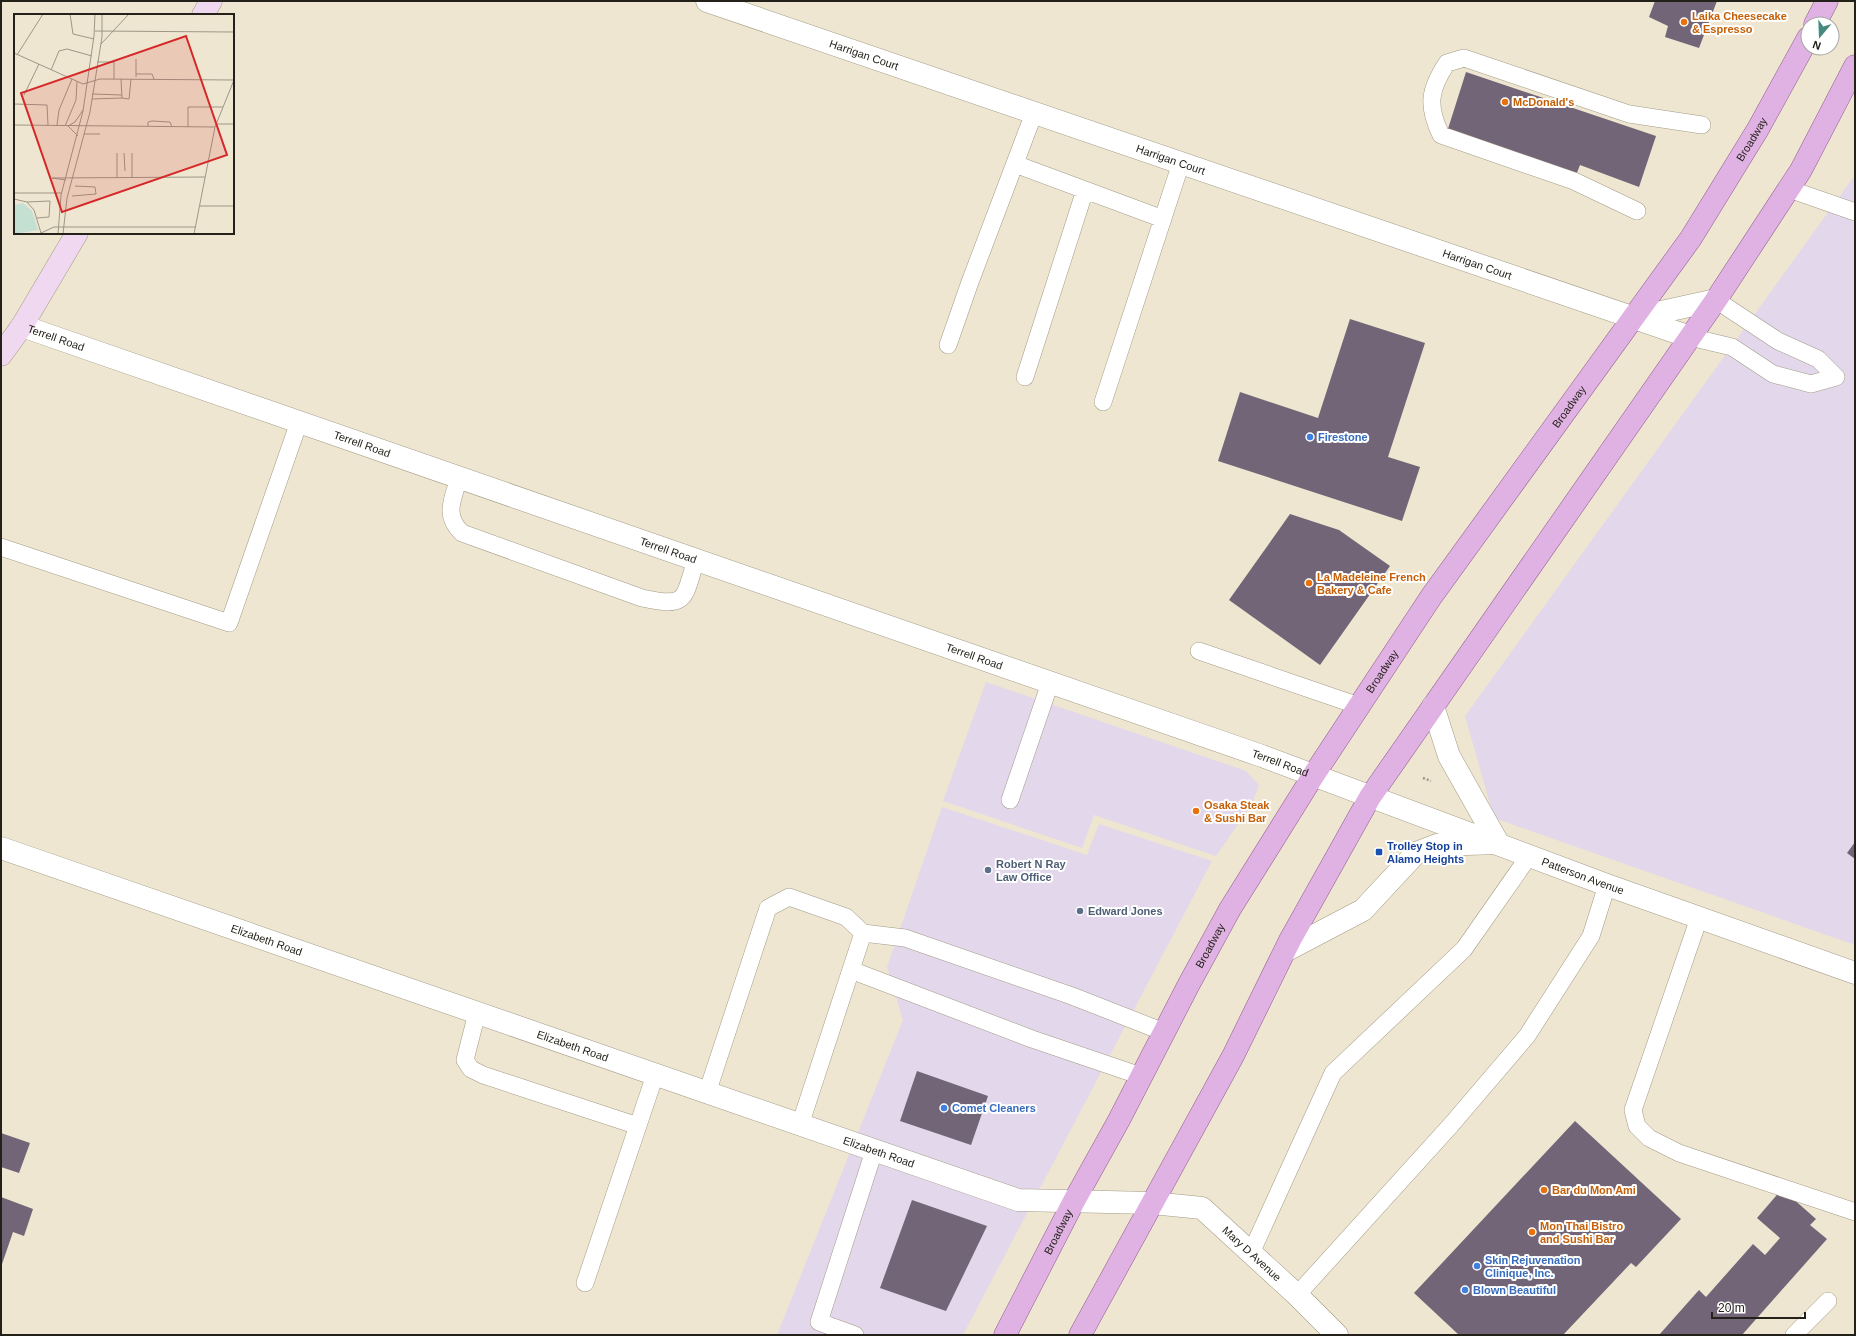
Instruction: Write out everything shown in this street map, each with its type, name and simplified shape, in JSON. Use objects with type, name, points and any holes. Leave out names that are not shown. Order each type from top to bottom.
[{"type":"main road","points":[[1819,16],[1827,1]]},
{"type":"main road","name":"Broadway","points":[[1005,1335],[1074,1201],[1230,909],[1313,776],[1431,597],[1691,238],[1758,129],[1800,53]]},
{"type":"main road","points":[[1080,1335],[1233,1056],[1285,951],[1370,797],[1716,300],[1801,170],[1855,66]]},
{"type":"street","points":[[204,14],[211,1]]},
{"type":"street","name":"Harrigan Court","points":[[707,1],[1690,337]]},
{"type":"street","points":[[2,352],[22,326],[76,234]]},
{"type":"street","points":[[1634,318],[1716,300]]},
{"type":"street","name":"Terrell Road","points":[[22,326],[1262,756],[1313,776]]},
{"type":"street","points":[[1285,951],[1363,910],[1416,853],[1438,845],[1498,843],[1449,756],[1433,706]]},
{"type":"street","name":"Patterson Avenue","points":[[1313,776],[1498,843],[1607,885],[1855,974]]},
{"type":"street","name":"Elizabeth Road","points":[[1,848],[1018,1200],[1152,1203]]},
{"type":"street","name":"Mary D Avenue","points":[[1152,1203],[1202,1208],[1297,1295],[1337,1335]]},
{"type":"lane","points":[[1637,211],[1574,181],[1441,135],[1434,120],[1430,99],[1438,76],[1447,63],[1464,58],[1629,114],[1702,125]]},
{"type":"lane","points":[[948,345],[970,282],[1034,113]]},
{"type":"lane","points":[[1103,402],[1181,162]]},
{"type":"lane","points":[[1015,164],[1163,219]]},
{"type":"lane","points":[[1789,189],[1855,212]]},
{"type":"lane","points":[[1025,377],[1085,190]]},
{"type":"lane","points":[[1690,337],[1732,346],[1773,374],[1811,384],[1836,377],[1818,359],[1778,341],[1716,300]]},
{"type":"lane","points":[[1,548],[229,623],[299,422]]},
{"type":"lane","points":[[459,478],[450,508],[454,525],[462,533],[642,598],[659,602],[676,603],[684,596],[696,560]]},
{"type":"lane","points":[[1199,651],[1359,706]]},
{"type":"lane","points":[[1010,800],[1050,683]]},
{"type":"lane","points":[[1252,1253],[1333,1073],[1464,948],[1529,856]]},
{"type":"lane","points":[[1297,1295],[1451,1125],[1527,1036],[1591,936],[1607,885]]},
{"type":"lane","points":[[707,1093],[768,908],[790,897],[846,917],[863,933],[905,938],[1072,996],[1164,1032]]},
{"type":"lane","points":[[1699,918],[1633,1110],[1637,1126],[1649,1138],[1679,1153],[1855,1212]]},
{"type":"lane","points":[[800,1125],[863,933]]},
{"type":"lane","points":[[851,970],[1032,1039],[1141,1076]]},
{"type":"lane","points":[[477,1013],[465,1060],[471,1069],[482,1075],[638,1126]]},
{"type":"lane","points":[[585,1283],[655,1075]]},
{"type":"lane","points":[[855,1335],[819,1322],[874,1151]]},
{"type":"lane","points":[[1794,1335],[1828,1301]]},
{"type":"shaded area","points":[[1855,175],[1855,945],[1494,818],[1465,716]]},
{"type":"shaded area","points":[[986,682],[1246,771],[1259,785],[1252,804],[1216,856],[1094,815],[1082,848],[943,801]]},
{"type":"shaded area","points":[[942,807],[1087,855],[1099,824],[1212,861],[963,1335],[777,1335],[903,1020],[887,967]]},
{"type":"building","name":"Laika Cheesecake & Espresso","points":[[1655,1],[1717,1],[1699,48],[1665,37],[1668,26],[1649,17]]},
{"type":"building","name":"McDonald's","points":[[1466,72],[1656,136],[1639,187],[1580,165],[1576,175],[1447,132]]},
{"type":"building","name":"Firestone","points":[[1350,319],[1425,343],[1388,457],[1420,467],[1402,521],[1218,461],[1240,392],[1318,418]]},
{"type":"building","name":"La Madeleine French Bakery & Cafe","points":[[1290,514],[1339,530],[1390,566],[1320,665],[1229,600]]},
{"type":"building","points":[[1855,842],[1855,859],[1847,853]]},
{"type":"building","name":"Comet Cleaners","points":[[917,1071],[988,1096],[971,1145],[900,1121]]},
{"type":"building","points":[[1575,1121],[1681,1219],[1636,1267],[1631,1263],[1563,1335],[1459,1335],[1414,1293]]},
{"type":"building","points":[[1,1133],[30,1143],[19,1173],[1,1167]]},
{"type":"building","points":[[1782,1189],[1816,1219],[1810,1225],[1827,1239],[1742,1335],[1659,1335],[1699,1290],[1706,1297],[1753,1244],[1765,1255],[1780,1238],[1757,1218]]},
{"type":"building","points":[[1,1197],[33,1209],[24,1236],[13,1232],[1,1267]]},
{"type":"building","points":[[912,1200],[987,1226],[946,1311],[880,1288]]},
{"type":"place","name":"Laika Cheesecake & Espresso","points":[[1684,22]]},
{"type":"place","name":"McDonald's","points":[[1505,102]]},
{"type":"place","name":"Firestone","points":[[1310,437]]},
{"type":"place","name":"La Madeleine French Bakery & Cafe","points":[[1309,583]]},
{"type":"place","name":"Osaka Steak & Sushi Bar","points":[[1196,811]]},
{"type":"place","name":"Trolley Stop in Alamo Heights","points":[[1379,852]]},
{"type":"place","name":"Robert N Ray Law Office","points":[[988,870]]},
{"type":"place","name":"Edward Jones","points":[[1080,911]]},
{"type":"place","name":"Comet Cleaners","points":[[944,1108]]},
{"type":"place","name":"Bar du Mon Ami","points":[[1544,1190]]},
{"type":"place","name":"Mon Thai Bistro and Sushi Bar","points":[[1532,1232]]},
{"type":"place","name":"Skin Rejuvenation Clinique, Inc.","points":[[1477,1266]]},
{"type":"place","name":"Blown Beautiful","points":[[1465,1290]]}]
